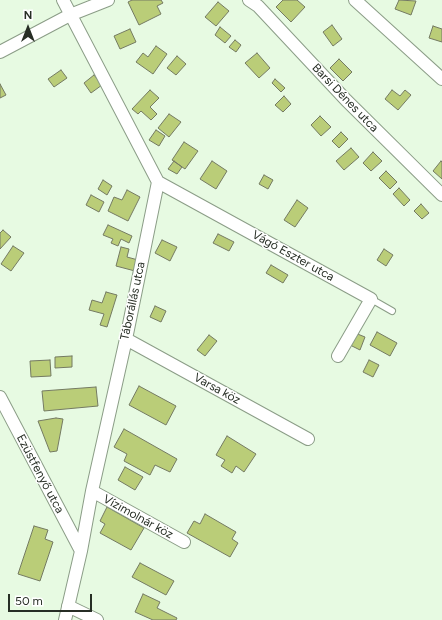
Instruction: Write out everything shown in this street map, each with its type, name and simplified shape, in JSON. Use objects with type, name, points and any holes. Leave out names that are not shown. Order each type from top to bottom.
[{"type":"street","points":[[63,0],[158,182]]},
{"type":"street","points":[[0,52],[70,15],[108,0]]},
{"type":"street","name":"Barsi Dénes utca","points":[[249,0],[258,6],[346,100],[442,195]]},
{"type":"street","points":[[355,0],[442,79]]},
{"type":"street","name":"Vágó Eszter utca","points":[[158,182],[371,299]]},
{"type":"street","name":"Táborállás utca","points":[[65,620],[81,551],[92,491],[126,338],[158,182]]},
{"type":"street","points":[[338,356],[371,299]]},
{"type":"street","name":"Varsa köz","points":[[126,338],[308,439]]},
{"type":"street","name":"Ezüstfenyő utca","points":[[0,397],[81,551]]},
{"type":"street","name":"Vízimolnár köz","points":[[92,491],[184,542]]},
{"type":"street","points":[[68,606],[97,620]]},
{"type":"lane","points":[[371,299],[392,311]]},
{"type":"building","points":[[132,0],[161,0],[163,3],[157,6],[161,14],[139,25],[128,2]]},
{"type":"building","points":[[283,0],[297,0],[305,7],[291,22],[276,7]]},
{"type":"building","points":[[399,0],[416,1],[411,15],[395,9]]},
{"type":"building","points":[[218,2],[229,11],[216,26],[205,17]]},
{"type":"building","points":[[332,25],[342,39],[333,46],[323,32]]},
{"type":"building","points":[[433,26],[442,29],[442,42],[429,38]]},
{"type":"building","points":[[220,27],[231,36],[225,43],[215,35]]},
{"type":"building","points":[[130,29],[136,42],[120,49],[114,36]]},
{"type":"building","points":[[235,40],[241,45],[236,52],[229,47]]},
{"type":"building","points":[[156,46],[167,54],[153,74],[136,62],[143,53],[148,57]]},
{"type":"building","points":[[257,53],[270,68],[259,78],[245,63]]},
{"type":"building","points":[[177,56],[186,64],[176,75],[167,68]]},
{"type":"building","points":[[339,59],[352,72],[343,81],[330,68]]},
{"type":"building","points":[[61,70],[67,78],[54,87],[48,79]]},
{"type":"building","points":[[94,75],[102,85],[91,93],[84,83]]},
{"type":"building","points":[[275,79],[285,88],[281,92],[272,83]]},
{"type":"building","points":[[0,84],[6,95],[0,98]]},
{"type":"building","points":[[150,90],[159,98],[150,107],[157,114],[151,120],[141,111],[138,114],[132,109]]},
{"type":"building","points":[[392,90],[400,96],[405,90],[411,95],[398,110],[385,99]]},
{"type":"building","points":[[284,96],[291,104],[283,112],[275,105]]},
{"type":"building","points":[[169,114],[181,122],[169,137],[158,128]]},
{"type":"building","points":[[320,116],[331,127],[321,136],[311,125]]},
{"type":"building","points":[[156,130],[165,136],[159,146],[149,140]]},
{"type":"building","points":[[341,132],[348,139],[339,148],[332,141]]},
{"type":"building","points":[[184,142],[198,151],[185,169],[172,160]]},
{"type":"building","points":[[351,148],[359,157],[344,170],[336,161]]},
{"type":"building","points":[[373,152],[382,161],[371,171],[363,163]]},
{"type":"building","points":[[174,161],[182,167],[177,174],[168,169]]},
{"type":"building","points":[[212,161],[227,171],[216,189],[200,179]]},
{"type":"building","points":[[441,161],[442,162],[442,179],[433,171]]},
{"type":"building","points":[[386,171],[397,182],[390,189],[379,178]]},
{"type":"building","points":[[264,175],[273,180],[268,189],[259,184]]},
{"type":"building","points":[[103,180],[112,186],[107,195],[98,189]]},
{"type":"building","points":[[399,188],[410,200],[404,206],[393,194]]},
{"type":"building","points":[[127,190],[140,197],[128,221],[108,211],[114,197],[122,200]]},
{"type":"building","points":[[91,195],[104,202],[99,212],[86,205]]},
{"type":"building","points":[[297,200],[308,208],[295,227],[284,220]]},
{"type":"building","points":[[421,204],[429,213],[422,219],[414,211]]},
{"type":"building","points":[[108,225],[132,236],[129,243],[121,239],[118,246],[111,243],[113,239],[103,235]]},
{"type":"building","points":[[3,230],[11,237],[0,249],[0,233]]},
{"type":"building","points":[[218,234],[234,242],[229,251],[213,243]]},
{"type":"building","points":[[162,240],[177,247],[170,261],[155,253]]},
{"type":"building","points":[[13,246],[24,253],[11,271],[1,264]]},
{"type":"building","points":[[121,247],[129,249],[127,257],[138,260],[135,271],[116,266]]},
{"type":"building","points":[[384,249],[393,255],[386,266],[377,260]]},
{"type":"building","points":[[271,265],[288,275],[283,283],[266,273]]},
{"type":"building","points":[[106,292],[117,295],[107,327],[100,325],[104,314],[89,310],[92,300],[102,303]]},
{"type":"building","points":[[155,306],[166,311],[161,322],[150,317]]},
{"type":"building","points":[[377,332],[397,343],[390,356],[370,345]]},
{"type":"building","points":[[355,333],[365,337],[360,350],[350,345]]},
{"type":"building","points":[[209,335],[217,341],[205,356],[197,350]]},
{"type":"building","points":[[72,356],[72,367],[55,368],[55,357]]},
{"type":"building","points":[[50,360],[51,376],[31,377],[30,361]]},
{"type":"building","points":[[369,360],[379,365],[373,377],[363,372]]},
{"type":"building","points":[[139,386],[176,406],[166,425],[129,405]]},
{"type":"building","points":[[96,387],[98,406],[44,411],[42,391]]},
{"type":"building","points":[[56,418],[63,419],[57,451],[50,452],[38,421]]},
{"type":"building","points":[[124,429],[177,459],[170,472],[155,465],[150,475],[124,461],[127,454],[114,447]]},
{"type":"building","points":[[227,436],[256,454],[244,472],[236,466],[232,473],[221,466],[225,460],[216,455]]},
{"type":"building","points":[[125,467],[143,477],[135,490],[118,480]]},
{"type":"building","points":[[107,507],[144,528],[131,550],[100,533],[105,524],[100,521]]},
{"type":"building","points":[[205,514],[236,532],[232,539],[238,543],[230,557],[187,533],[194,521],[200,524]]},
{"type":"building","points":[[34,526],[48,530],[45,539],[53,542],[40,581],[18,574]]},
{"type":"building","points":[[140,563],[174,581],[166,595],[132,577]]},
{"type":"building","points":[[143,594],[160,602],[157,608],[177,618],[176,620],[153,620],[135,612]]}]
